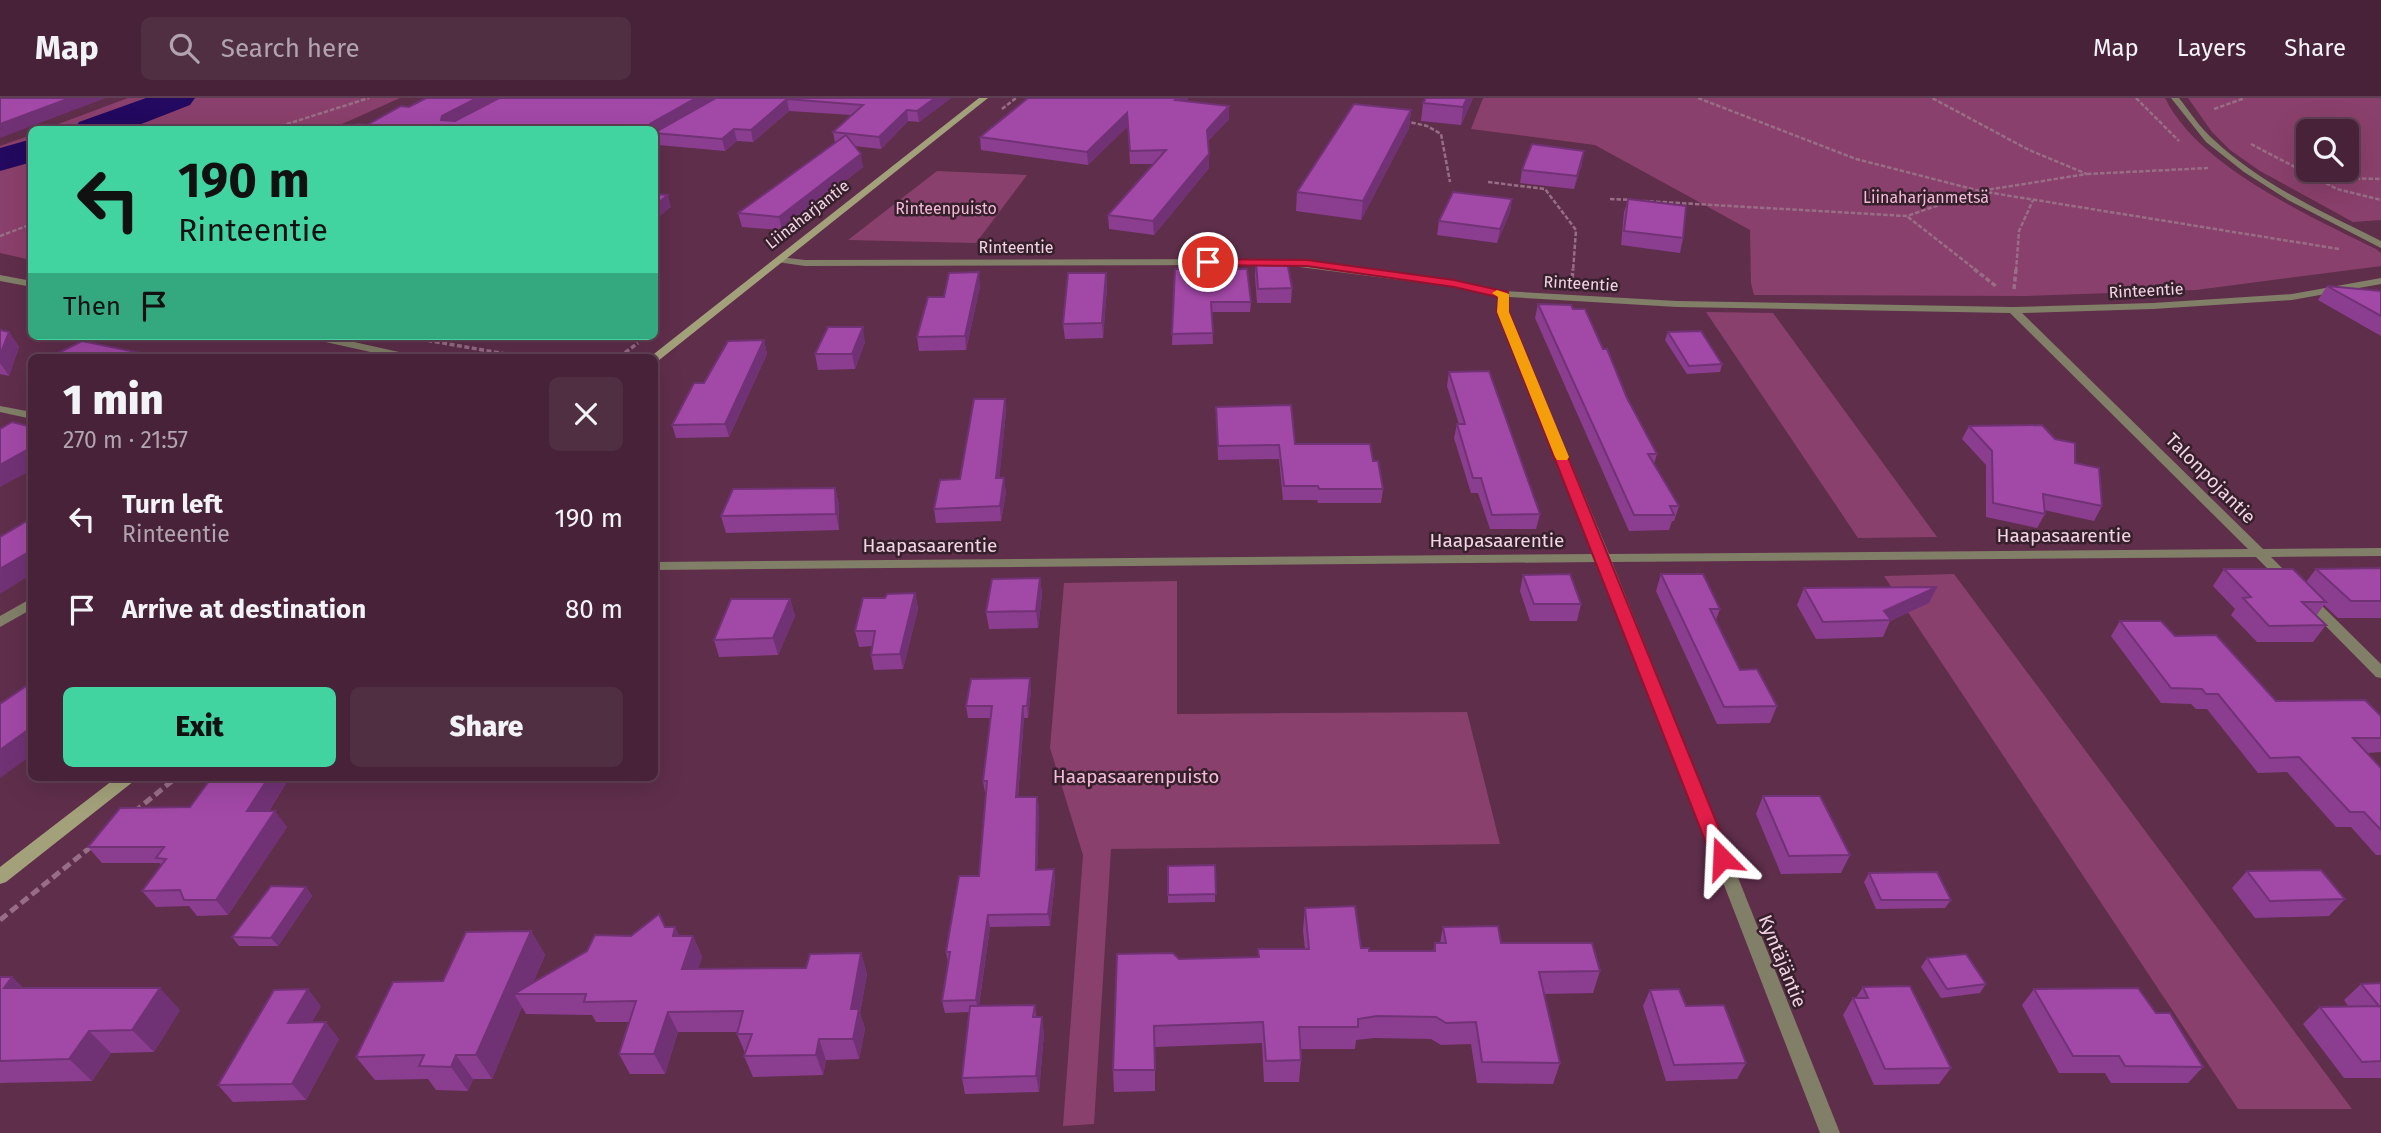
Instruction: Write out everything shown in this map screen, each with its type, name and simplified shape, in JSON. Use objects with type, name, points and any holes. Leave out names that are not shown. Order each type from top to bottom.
[{"type":"main road","name":"Liinaharjantie","points":[[658,356],[984,98]]},
{"type":"main road","points":[[0,877],[123,781]]},
{"type":"street","points":[[2175,98],[2208,139],[2231,158],[2303,203],[2381,245]]},
{"type":"street","name":"Rinteentie","points":[[780,260],[805,263],[1284,262],[1454,284],[1504,294],[1677,304],[2153,306],[2292,297],[2381,281]]},
{"type":"street","points":[[0,278],[28,283]]},
{"type":"street","name":"Kyntäjäntie","points":[[1504,294],[1503,312],[1604,558],[1830,1133]]},
{"type":"street","name":"Talonpojantie","points":[[2013,305],[2381,673]]},
{"type":"street","points":[[339,340],[392,354]]},
{"type":"street","points":[[0,409],[28,415]]},
{"type":"street","name":"Haapasaarentie","points":[[658,566],[2381,552]]},
{"type":"street","points":[[0,622],[28,604]]},
{"type":"path","points":[[283,126],[369,98]]},
{"type":"path","points":[[1698,98],[1856,159],[1980,191],[2350,250]]},
{"type":"path","points":[[1932,98],[2029,150],[2087,174]]},
{"type":"path","points":[[2221,118],[2214,109],[2245,98]]},
{"type":"path","points":[[1401,120],[1427,126],[1441,134],[1450,182]]},
{"type":"path","points":[[2248,142],[2337,188],[2381,200]]},
{"type":"path","points":[[1610,199],[1907,216],[1980,191],[2087,174],[2206,168]]},
{"type":"path","points":[[1488,182],[1545,189],[1576,230],[1572,279],[1560,279]]},
{"type":"path","points":[[2013,305],[2019,231],[2033,200]]},
{"type":"path","points":[[1907,216],[2003,292]]},
{"type":"path","points":[[0,236],[28,226]]},
{"type":"path","points":[[427,340],[506,354]]},
{"type":"path","points":[[623,354],[642,340]]},
{"type":"path","points":[[125,819],[172,781]]},
{"type":"path","points":[[0,920],[93,844]]},
{"type":"green space","points":[[128,98],[400,98],[338,126],[53,126]]},
{"type":"green space","name":"Liinaharjanmetsä","points":[[1483,98],[2165,98],[2181,123],[2229,167],[2289,205],[2376,249],[2381,253],[2381,266],[2196,290],[2026,296],[1754,295],[1751,283],[1750,230],[1595,145],[1471,129]]},
{"type":"green space","points":[[2188,98],[2381,98],[2381,220],[2353,222],[2260,171],[2230,150],[2212,132]]},
{"type":"green space","points":[[28,136],[28,259],[0,253],[0,146]]},
{"type":"green space","name":"Rinteenpuisto","points":[[937,171],[1027,175],[976,243],[848,240]]},
{"type":"green space","points":[[1706,312],[1773,313],[1937,537],[1858,538]]},
{"type":"green space","points":[[1954,574],[2352,1109],[2238,1109],[1884,576]]},
{"type":"green space","name":"Haapasaarenpuisto","points":[[1177,581],[1177,714],[1467,712],[1500,844],[1111,849],[1094,1124],[1063,1126],[1083,855],[1050,748],[1064,583]]},
{"type":"building","points":[[0,98],[70,98],[0,124]]},
{"type":"building","points":[[426,98],[477,98],[442,116],[441,120],[455,121],[499,98],[696,98],[650,126],[354,126],[367,125],[401,106],[409,107]]},
{"type":"building","points":[[716,98],[935,98],[917,111],[907,110],[879,137],[833,132],[863,105],[787,99],[751,130],[734,129],[722,139],[658,133],[658,131]]},
{"type":"building","points":[[1028,98],[1177,98],[1175,100],[1229,106],[1207,130],[1209,154],[1153,221],[1108,215],[1166,150],[1130,151],[1127,113],[1087,152],[980,137]]},
{"type":"building","points":[[1426,98],[1467,98],[1463,107],[1423,103]]},
{"type":"building","points":[[1354,104],[1411,110],[1363,201],[1297,192]]},
{"type":"building","points":[[846,135],[861,154],[779,217],[738,213]]},
{"type":"building","points":[[1532,144],[1584,151],[1577,176],[1522,170]]},
{"type":"building","points":[[1453,192],[1512,199],[1500,229],[1439,221]]},
{"type":"building","points":[[658,194],[668,195],[658,203]]},
{"type":"building","points":[[1628,199],[1686,206],[1683,238],[1624,231]]},
{"type":"building","points":[[1256,261],[1287,261],[1292,288],[1258,289]]},
{"type":"building","points":[[1175,269],[1247,269],[1251,302],[1211,302],[1213,333],[1172,334]]},
{"type":"building","points":[[979,272],[965,336],[917,337],[928,297],[944,297],[949,273]]},
{"type":"building","points":[[1068,273],[1106,273],[1102,323],[1063,324]]},
{"type":"building","points":[[2327,286],[2381,291],[2381,316]]},
{"type":"building","points":[[1538,304],[1571,305],[1573,309],[1585,309],[1657,454],[1648,454],[1679,506],[1670,506],[1674,515],[1634,515]]},
{"type":"building","points":[[828,327],[863,327],[852,354],[815,354]]},
{"type":"building","points":[[0,330],[9,332],[0,355]]},
{"type":"building","points":[[1701,331],[1722,364],[1689,366],[1668,332]]},
{"type":"building","points":[[764,340],[725,424],[672,425],[694,383],[704,383],[728,341]]},
{"type":"building","points":[[82,341],[140,353],[138,354],[56,354]]},
{"type":"building","points":[[1489,371],[1540,514],[1492,515],[1481,478],[1473,478],[1457,424],[1465,424],[1449,372]]},
{"type":"building","points":[[974,399],[1005,399],[996,478],[1004,478],[1000,506],[934,509],[940,480],[960,479]]},
{"type":"building","points":[[1291,405],[1295,444],[1370,444],[1373,461],[1378,461],[1383,489],[1284,486],[1279,445],[1218,446],[1216,407]]},
{"type":"building","points":[[12,422],[28,426],[28,449],[0,465],[0,429]]},
{"type":"building","points":[[2042,425],[2055,439],[2075,443],[2075,463],[2099,468],[2102,506],[2043,494],[2045,514],[1993,503],[1992,451],[1969,426]]},
{"type":"building","points":[[835,488],[836,514],[721,516],[733,489]]},
{"type":"building","points":[[28,520],[28,552],[0,569],[0,537]]},
{"type":"building","points":[[2381,568],[2381,601],[2351,601],[2316,569]]},
{"type":"building","points":[[2224,569],[2293,569],[2326,602],[2302,602],[2326,625],[2269,626],[2243,598],[2251,597]]},
{"type":"building","points":[[1570,574],[1581,604],[1534,604],[1523,575]]},
{"type":"building","points":[[1661,574],[1703,574],[1720,609],[1710,609],[1740,670],[1757,669],[1777,706],[1724,707]]},
{"type":"building","points":[[1040,578],[1036,611],[986,612],[992,579]]},
{"type":"building","points":[[1937,587],[1884,611],[1891,620],[1823,622],[1804,588]]},
{"type":"building","points":[[915,593],[900,654],[871,655],[875,631],[855,631],[863,598],[885,598],[887,594]]},
{"type":"building","points":[[731,599],[790,599],[773,638],[714,640]]},
{"type":"building","points":[[2120,621],[2161,621],[2175,636],[2216,635],[2276,701],[2365,700],[2381,716],[2381,738],[2353,738],[2381,768],[2381,830],[2364,812],[2350,812],[2299,757],[2270,758],[2218,694],[2206,694],[2202,689],[2171,688]]},
{"type":"building","points":[[1030,678],[1027,706],[1023,706],[1016,797],[1037,797],[1036,870],[1054,869],[1048,914],[988,915],[976,1000],[942,1001],[950,952],[946,952],[959,876],[979,876],[987,781],[983,781],[992,706],[966,706],[971,679]]},
{"type":"building","points":[[28,685],[28,730],[0,750],[0,704]]},
{"type":"building","points":[[209,781],[266,781],[247,811],[275,811],[216,900],[184,900],[180,890],[142,891],[166,859],[156,858],[164,847],[88,847],[120,808],[190,807]]},
{"type":"building","points":[[1763,796],[1820,796],[1850,855],[1789,856]]},
{"type":"building","points":[[1215,865],[1216,894],[1168,895],[1168,866]]},
{"type":"building","points":[[2321,870],[2345,899],[2270,901],[2247,871]]},
{"type":"building","points":[[1937,872],[1951,900],[1881,900],[1869,873]]},
{"type":"building","points":[[271,886],[306,887],[271,938],[232,937]]},
{"type":"building","points":[[1355,906],[1361,948],[1369,948],[1369,951],[1435,951],[1435,943],[1446,943],[1443,927],[1498,926],[1501,943],[1592,943],[1600,971],[1539,972],[1560,1063],[1482,1062],[1476,1022],[1446,1023],[1436,1017],[1377,1016],[1358,1019],[1358,1027],[1299,1027],[1301,1060],[1266,1061],[1263,1022],[1154,1026],[1155,1070],[1113,1070],[1117,954],[1173,953],[1179,959],[1259,957],[1258,949],[1309,949],[1305,908]]},
{"type":"building","points":[[659,914],[665,927],[675,927],[673,936],[693,936],[682,969],[806,968],[810,954],[861,953],[851,1009],[859,1009],[853,1039],[819,1039],[816,1055],[744,1056],[752,1034],[737,1034],[743,1011],[668,1012],[654,1054],[619,1054],[636,1001],[584,1002],[586,994],[514,994],[587,951],[595,935],[631,936]]},
{"type":"building","points":[[531,931],[476,1055],[456,1055],[451,1067],[419,1066],[424,1055],[356,1057],[393,982],[443,981],[466,932]]},
{"type":"building","points":[[1966,954],[1986,984],[1947,989],[1927,958]]},
{"type":"building","points":[[0,977],[12,977],[4,988],[160,988],[132,1030],[89,1031],[69,1059],[0,1061]]},
{"type":"building","points":[[2381,983],[2381,1061],[2362,1062],[2320,1007],[2379,1006],[2361,984]]},
{"type":"building","points":[[1910,986],[1951,1068],[1885,1069],[1853,998],[1868,998],[1863,987]]},
{"type":"building","points":[[2138,988],[2156,1013],[2170,1013],[2203,1067],[2125,1066],[2119,1056],[2073,1056],[2034,989]]},
{"type":"building","points":[[308,989],[288,1023],[326,1022],[292,1084],[218,1085],[274,990]]},
{"type":"building","points":[[1679,989],[1686,1006],[1724,1005],[1746,1063],[1674,1065],[1650,990]]},
{"type":"building","points":[[1035,1005],[1033,1017],[1042,1017],[1036,1076],[962,1078],[970,1006]]},
{"type":"waterway","points":[[103,126],[178,98]]},
{"type":"waterway","points":[[0,160],[28,151]]},
{"type":"slow traffic","points":[[1497,293],[1504,294],[1503,312],[1562,457]]},
{"type":"route","points":[[1208,262],[1307,263],[1454,284],[1504,294],[1503,312],[1604,558],[1722,858]]}]
